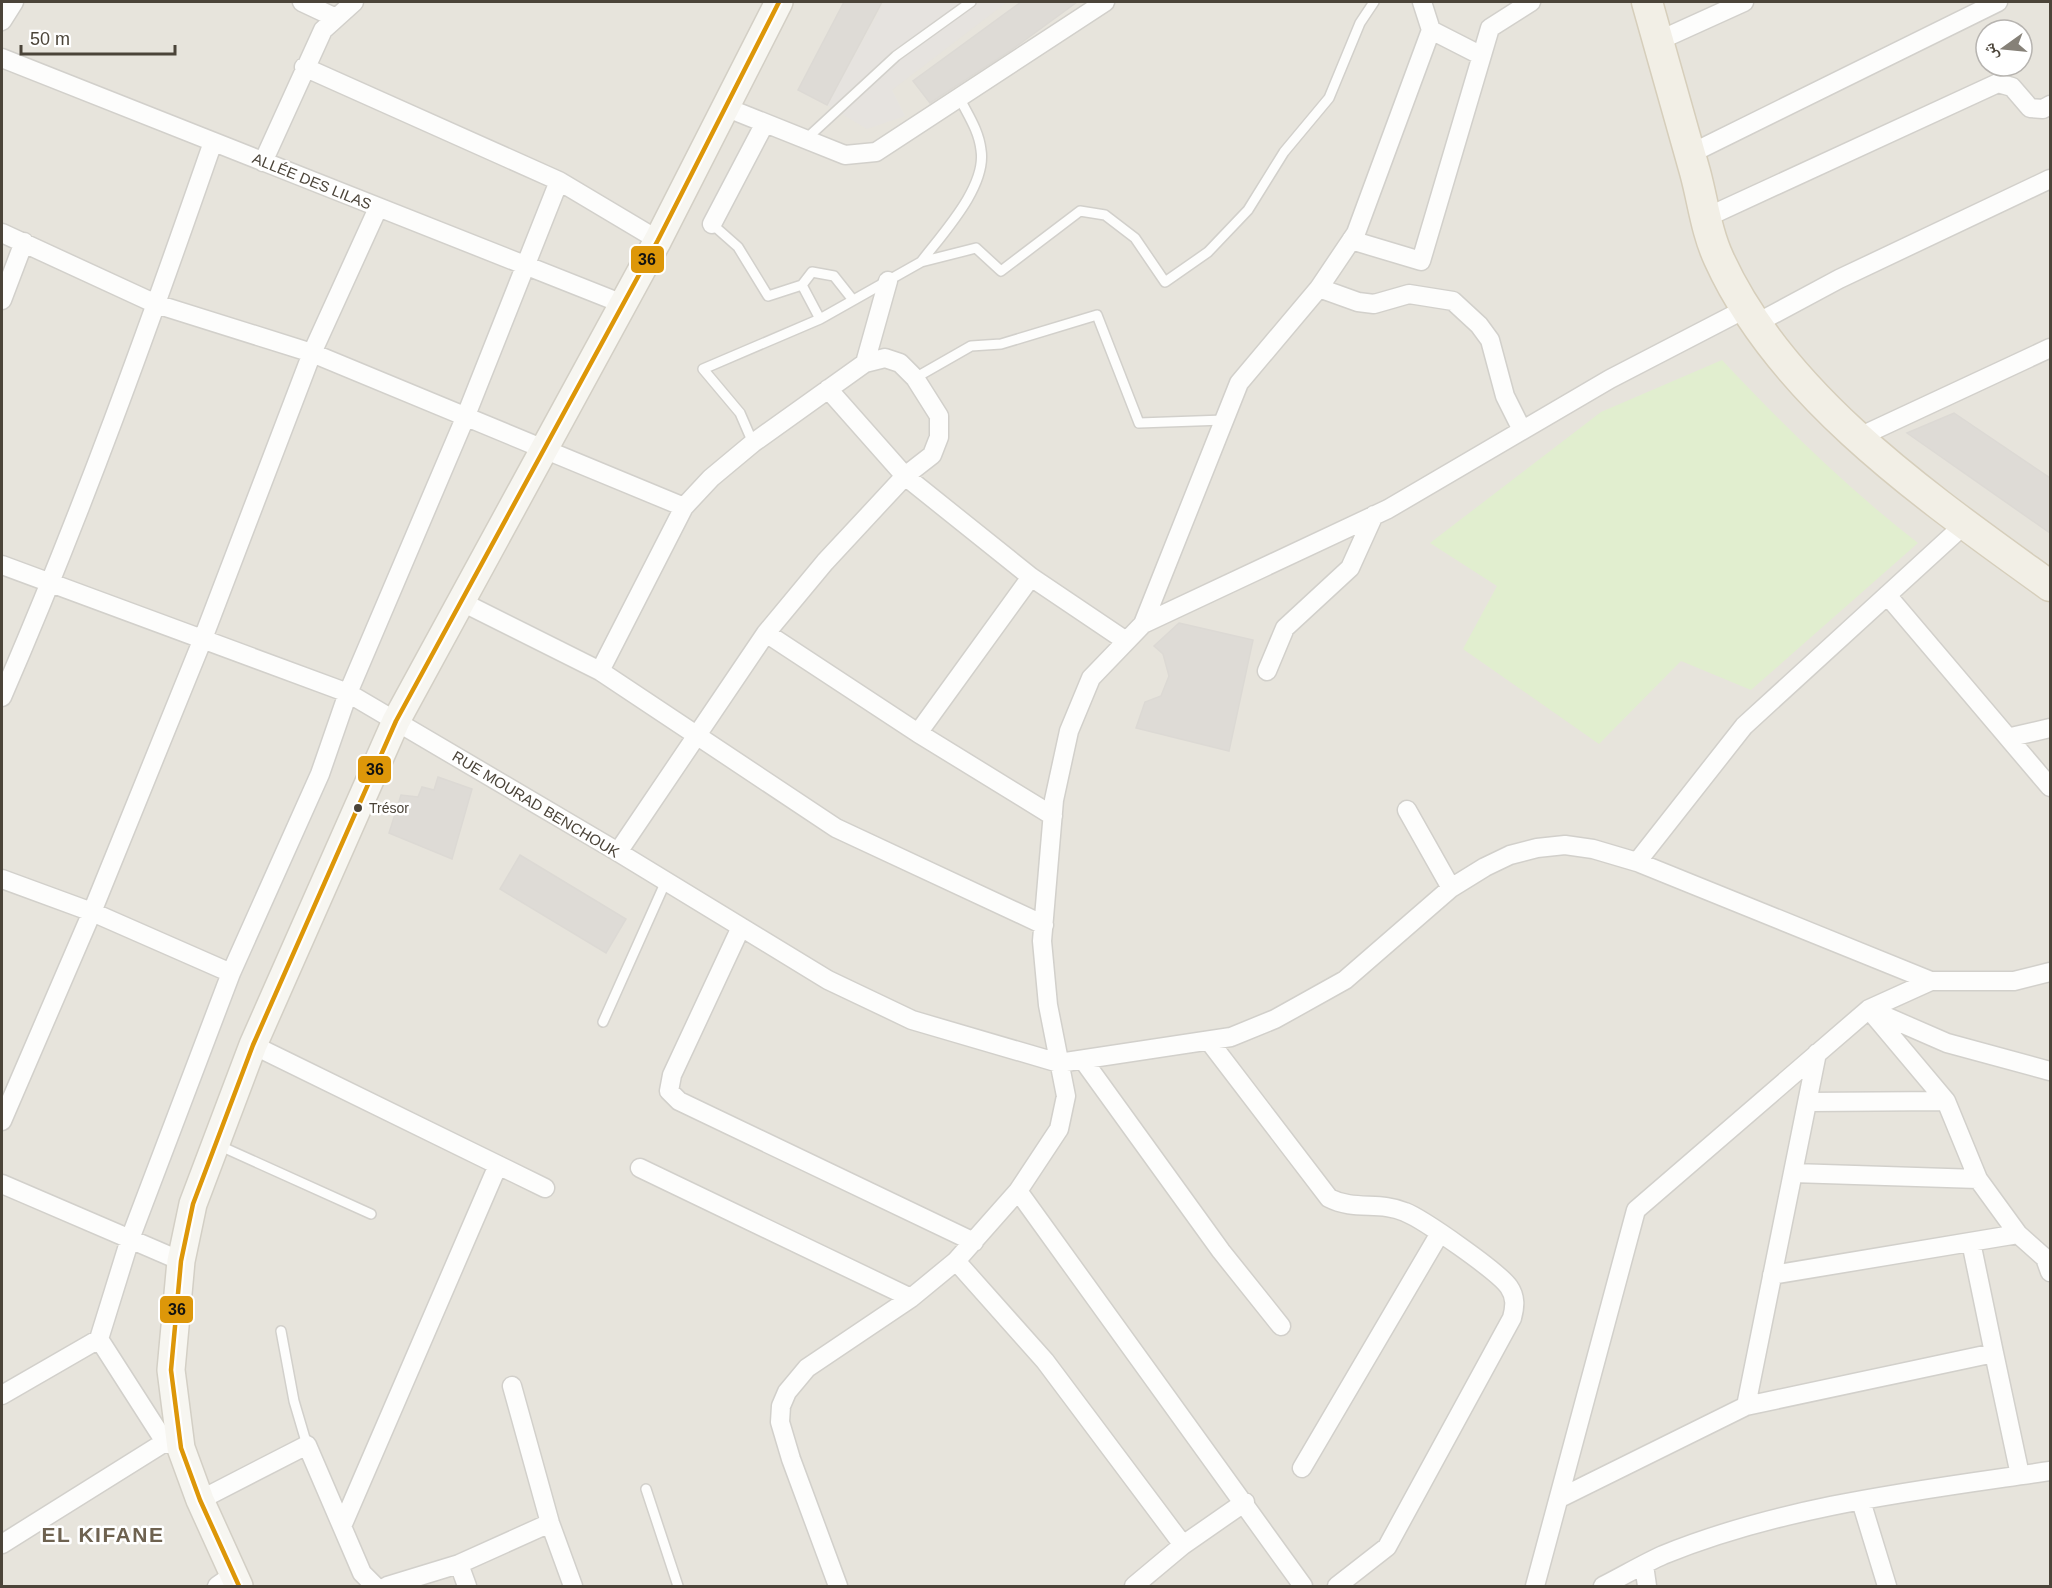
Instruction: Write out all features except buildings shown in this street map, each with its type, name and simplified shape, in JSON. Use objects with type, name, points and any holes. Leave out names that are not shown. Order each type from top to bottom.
[{"type":"main road","points":[[230,1582],[200,1500],[173,1445],[171,1370],[181,1261],[193,1204],[253,1045],[396,721],[658,240],[779,2]]},
{"type":"main road","points":[[1647,2],[1690,154],[1705,218],[1719,258],[1752,315],[1801,380],[1857,438],[1965,524],[2050,586]]},
{"type":"street","points":[[2,21],[14,2]]},
{"type":"street","points":[[302,2],[336,18]]},
{"type":"street","points":[[263,162],[323,30],[354,2]]},
{"type":"street","points":[[725,107],[845,155],[866,155],[886,147],[1105,2]]},
{"type":"street","points":[[1143,624],[1239,383],[1319,288],[1351,240],[1431,30],[1422,2]]},
{"type":"street","points":[[1351,240],[1421,261],[1480,55],[1490,28],[1531,2]]},
{"type":"street","points":[[1658,41],[1744,2]]},
{"type":"street","points":[[1690,154],[1998,2]]},
{"type":"street","points":[[1431,30],[1480,55]]},
{"type":"street","name":"ALLÉE DES LILAS","points":[[2,58],[623,304]]},
{"type":"street","points":[[304,68],[559,181],[658,240]]},
{"type":"street","points":[[1705,218],[1998,83],[2012,87],[2031,108],[2043,109],[2050,105]]},
{"type":"street","points":[[712,224],[765,123]]},
{"type":"street","points":[[2,697],[52,582],[156,304],[213,142]]},
{"type":"street","points":[[838,1587],[791,1459],[780,1422],[782,1406],[787,1392],[807,1368],[911,1298],[956,1261],[1018,1191],[1062,1121],[1066,1096],[1048,1005],[1042,941],[1053,816],[1069,731],[1091,678],[1143,624],[1374,515],[1610,379],[1752,315],[1839,279],[2050,179]]},
{"type":"street","points":[[2,1395],[99,1338],[130,1239],[231,973],[320,774],[348,693],[465,418],[559,181]]},
{"type":"street","points":[[2,1121],[92,912],[202,641],[312,353],[378,208]]},
{"type":"street","points":[[2,233],[156,304],[312,353],[684,507]]},
{"type":"street","points":[[2,300],[24,242]]},
{"type":"street","points":[[865,363],[888,281]]},
{"type":"street","points":[[1319,288],[1358,302],[1374,304],[1409,294],[1453,301],[1479,325],[1490,340],[1505,396],[1522,430]]},
{"type":"street","points":[[1857,438],[2050,348]]},
{"type":"street","points":[[600,671],[684,507],[711,478],[753,442],[865,363],[885,358],[900,363],[915,378],[939,416],[939,437],[932,455],[904,476],[825,562],[766,633],[618,852]]},
{"type":"street","points":[[828,389],[904,476],[1031,578],[1126,641]]},
{"type":"street","points":[[1267,671],[1285,628],[1350,568],[1374,515]]},
{"type":"street","points":[[1636,862],[1744,726],[1965,524]]},
{"type":"street","name":"RUE MOURAD BENCHOUK","points":[[2,565],[52,582],[202,641],[348,693],[618,852],[828,980],[912,1020],[1059,1063]]},
{"type":"street","points":[[918,733],[1031,578]]},
{"type":"street","points":[[1887,595],[2011,737],[2050,787]]},
{"type":"street","points":[[462,602],[600,671],[836,828],[1044,925]]},
{"type":"street","points":[[766,633],[918,733],[1053,816]]},
{"type":"street","points":[[2011,737],[2050,728]]},
{"type":"street","points":[[1407,810],[1451,888]]},
{"type":"street","points":[[1059,1063],[1231,1037],[1275,1019],[1345,980],[1451,888],[1485,867],[1510,855],[1537,848],[1565,845],[1593,849],[1636,862],[1931,981],[2014,981],[2050,972]]},
{"type":"street","points":[[2,879],[92,912],[231,973]]},
{"type":"street","points":[[741,927],[672,1075],[669,1091],[679,1101],[974,1242]]},
{"type":"street","points":[[1535,1587],[1636,1210],[1869,1009],[1931,981]]},
{"type":"street","points":[[1869,1009],[1947,1043],[2050,1071]]},
{"type":"street","points":[[1869,1009],[1946,1101],[1977,1179],[2018,1234],[2045,1258],[2050,1272]]},
{"type":"street","points":[[1209,1041],[1329,1198],[1350,1206],[1389,1207],[1405,1212],[1440,1233],[1504,1281],[1514,1298],[1514,1311],[1387,1547],[1337,1587]]},
{"type":"street","points":[[253,1045],[545,1188]]},
{"type":"street","points":[[1746,1406],[1817,1053]]},
{"type":"street","points":[[1083,1060],[1221,1251],[1281,1326]]},
{"type":"street","points":[[1808,1102],[1946,1101]]},
{"type":"street","points":[[343,1524],[498,1165]]},
{"type":"street","points":[[640,1168],[911,1298]]},
{"type":"street","points":[[1793,1173],[1977,1179]]},
{"type":"street","points":[[2,1184],[181,1261]]},
{"type":"street","points":[[1018,1191],[1245,1502],[1303,1587]]},
{"type":"street","points":[[1302,1468],[1440,1233]]},
{"type":"street","points":[[1772,1275],[2018,1234]]},
{"type":"street","points":[[1971,1242],[2020,1475]]},
{"type":"street","points":[[956,1261],[1045,1361],[1184,1545]]},
{"type":"street","points":[[2,1544],[173,1445],[99,1338]]},
{"type":"street","points":[[1560,1498],[1746,1406],[1994,1353]]},
{"type":"street","points":[[512,1386],[549,1523],[573,1587]]},
{"type":"street","points":[[200,1500],[308,1445],[362,1573],[375,1587]]},
{"type":"street","points":[[1603,1587],[1644,1565],[1715,1536],[1772,1520],[1908,1491],[2050,1471]]},
{"type":"street","points":[[1861,1501],[1887,1587]]},
{"type":"street","points":[[1134,1587],[1184,1545],[1245,1502]]},
{"type":"street","points":[[387,1587],[459,1564],[549,1523]]},
{"type":"street","points":[[459,1564],[467,1587]]},
{"type":"street","points":[[1644,1565],[1647,1587]]},
{"type":"lane","points":[[806,139],[896,56],[970,2]]},
{"type":"lane","points":[[753,442],[740,413],[703,369],[820,319],[921,262],[976,248],[1001,271],[1080,212],[1105,215],[1135,238],[1166,282],[1208,252],[1248,210],[1284,152],[1329,98],[1360,23],[1374,2]]},
{"type":"lane","points":[[921,262],[969,197],[980,170],[982,151],[974,126],[960,99]]},
{"type":"lane","points":[[712,224],[738,247],[768,296],[802,285],[812,272],[834,276],[853,300]]},
{"type":"lane","points":[[802,285],[820,319]]},
{"type":"lane","points":[[915,378],[971,346],[1001,344],[1097,315],[1139,423],[1224,420]]},
{"type":"lane","points":[[603,1022],[666,881]]},
{"type":"lane","points":[[215,1144],[371,1214]]},
{"type":"lane","points":[[281,1331],[294,1401],[308,1445]]},
{"type":"lane","points":[[646,1489],[678,1587]]},
{"type":"shaded area","points":[[2,2],[2050,2],[2050,1586],[2,1586]]},
{"type":"shaded area","points":[[884,2],[1007,2],[892,90],[905,116],[867,129],[827,105]]},
{"type":"green space","points":[[1722,360],[1817,456],[1918,543],[1751,690],[1681,661],[1599,744],[1463,649],[1497,586],[1430,543],[1601,412]]},
{"type":"transit line","name":"36","points":[[239,1586],[200,1500],[181,1448],[171,1370],[181,1261],[193,1204],[253,1045],[396,721],[658,240],[779,2]]},
{"type":"place","name":"Trésor","points":[[358,808]]},
{"type":"district","name":"EL KIFANE","points":[[103,1534]]}]
